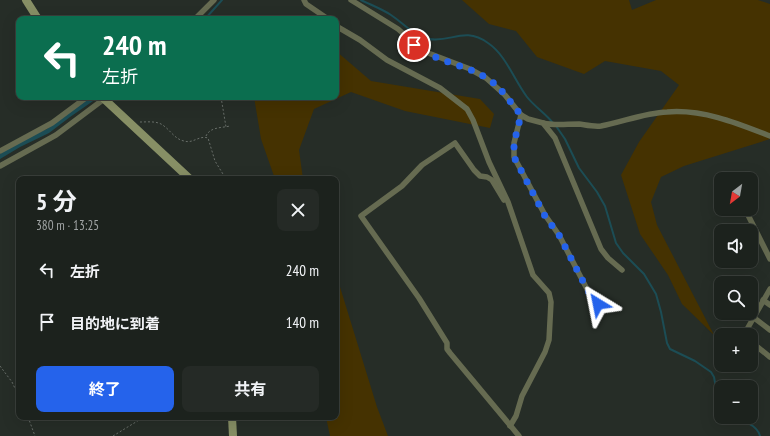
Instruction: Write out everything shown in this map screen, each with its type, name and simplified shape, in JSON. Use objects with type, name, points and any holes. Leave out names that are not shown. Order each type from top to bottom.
[{"type":"street","points":[[26,0],[36,16]]},
{"type":"street","points":[[198,16],[214,0]]},
{"type":"street","points":[[304,0],[306,4],[324,16]]},
{"type":"street","points":[[351,0],[398,28],[414,45],[423,51],[470,69],[486,78],[505,95],[521,115],[528,119],[558,126],[579,124],[599,126],[666,112],[686,112],[709,115],[731,121],[770,136]]},
{"type":"street","points":[[339,28],[360,40],[387,60],[440,88],[467,109],[473,120],[489,162],[508,202],[534,275],[549,293],[551,302],[549,340],[545,352],[522,396],[516,416],[510,426]]},
{"type":"street","points":[[0,151],[47,126],[83,100]]},
{"type":"street","points":[[0,166],[56,135],[100,100]]},
{"type":"street","points":[[105,100],[187,176]]},
{"type":"street","points":[[521,115],[514,143],[514,157],[545,216],[559,235],[588,291],[598,304]]},
{"type":"street","points":[[543,123],[557,140],[569,174],[601,249],[608,258],[622,270]]},
{"type":"street","points":[[508,202],[502,198],[492,180],[487,177],[480,176],[474,170],[455,143],[422,165],[402,186],[361,216],[419,298],[447,343],[447,349],[518,436]]},
{"type":"street","points":[[748,216],[770,259]]},
{"type":"street","points":[[758,309],[770,289]]},
{"type":"street","points":[[764,300],[770,305]]},
{"type":"street","points":[[757,320],[770,330]]},
{"type":"street","points":[[758,347],[770,357]]},
{"type":"street","points":[[232,420],[233,436]]},
{"type":"path","points":[[222,100],[226,127]]},
{"type":"path","points":[[139,122],[156,122],[161,124],[179,140],[185,142],[194,141],[205,137],[209,131],[213,129],[230,126]]},
{"type":"path","points":[[205,137],[209,140],[215,161],[224,176]]},
{"type":"path","points":[[0,366],[12,382],[16,391]]},
{"type":"path","points":[[29,420],[36,436]]},
{"type":"path","points":[[113,436],[139,420]]},
{"type":"shaded area","points":[[462,0],[629,0],[632,10],[656,0],[758,0],[770,4],[770,139],[684,166],[661,177],[651,202],[657,225],[714,335],[682,304],[668,275],[640,234],[621,175],[639,142],[679,85],[661,71],[605,61],[584,74],[537,57],[516,31],[489,24]]},
{"type":"shaded area","points":[[339,54],[371,81],[480,99],[494,114],[490,128],[405,111],[351,92],[339,98]]},
{"type":"shaded area","points":[[254,100],[334,100],[314,109],[299,150],[303,176],[274,176],[261,139]]},
{"type":"shaded area","points":[[339,284],[377,407],[388,436],[330,436],[327,420],[339,420]]},
{"type":"water","points":[[86,100],[95,100],[49,133],[20,147],[0,159],[0,154],[14,144],[47,129]]},
{"type":"waterway","points":[[208,16],[222,0]]},
{"type":"waterway","points":[[361,0],[388,13],[418,35],[429,39],[437,40],[465,35],[479,38],[488,43],[500,54],[527,97],[553,123]]},
{"type":"waterway","points":[[556,126],[565,139],[579,168],[597,192],[605,206],[616,243],[623,253],[644,274],[656,294],[667,343],[670,349],[695,361],[711,372],[715,380]]},
{"type":"waterway","points":[[749,424],[756,428],[760,436]]},
{"type":"route","points":[[414,45],[423,51],[470,69],[486,78],[496,85],[521,115],[514,143],[514,157],[519,170],[545,216],[559,235],[575,263],[588,291],[598,304]]}]
